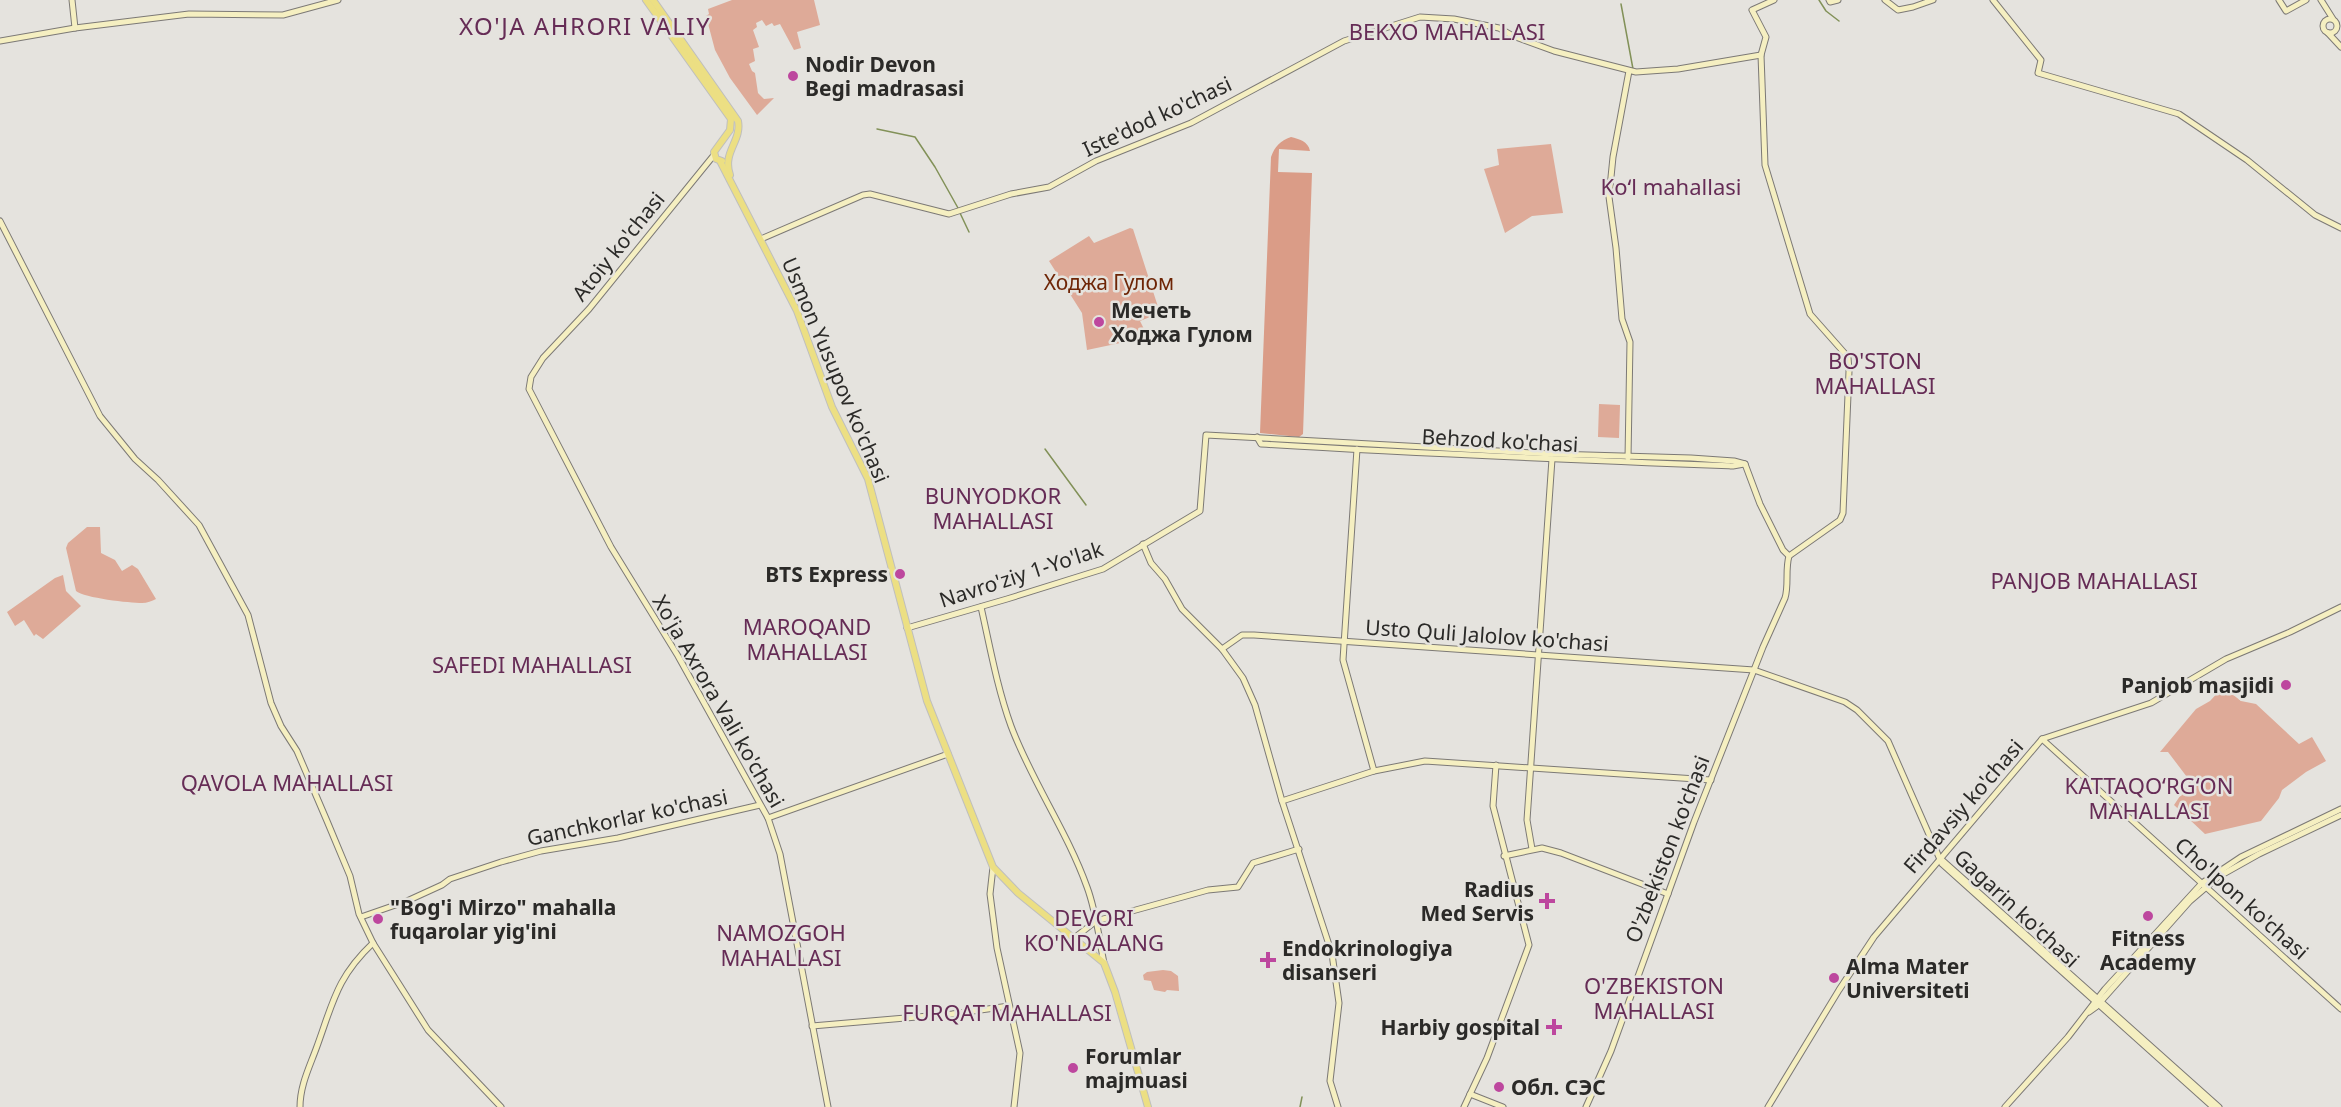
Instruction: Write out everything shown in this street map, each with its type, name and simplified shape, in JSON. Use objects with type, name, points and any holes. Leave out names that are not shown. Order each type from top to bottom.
[{"type":"main road","points":[[646,0],[730,117],[731,127],[714,155]]},
{"type":"main road","points":[[653,0],[738,121],[738,134],[728,156],[720,161]]},
{"type":"main road","points":[[718,148],[725,148],[728,156]]},
{"type":"main road","name":"Usmon Yusupov ko'chasi","points":[[714,155],[720,161],[797,311],[832,407],[868,479],[927,700],[993,867]]},
{"type":"main road","name":"Usmon Yusupov ko'chasi","points":[[728,156],[728,169],[737,193]]},
{"type":"main road","points":[[993,867],[1018,893],[1104,963],[1115,992],[1148,1107]]},
{"type":"street","points":[[72,0],[75,28]]},
{"type":"street","points":[[0,41],[75,28],[189,14],[283,15],[338,0]]},
{"type":"street","points":[[1774,0],[1752,10],[1766,37],[1761,55],[1765,165],[1810,314],[1848,357],[1849,371],[1842,517],[1788,556]]},
{"type":"street","points":[[1829,0],[1830,2],[1838,0]]},
{"type":"street","points":[[1885,0],[1898,10],[1933,0]]},
{"type":"street","points":[[1993,0],[2041,60],[2038,73],[2179,114],[2247,160],[2315,215],[2341,228]]},
{"type":"street","points":[[2279,0],[2286,11],[2306,0]]},
{"type":"street","points":[[2321,0],[2336,22],[2341,46]]},
{"type":"street","points":[[2325,7],[2324,29],[2341,46]]},
{"type":"street","name":"Iste'dod ko'chasi","points":[[761,239],[863,195],[870,194],[949,214],[1011,194],[1049,187],[1096,161],[1191,123],[1344,41],[1395,24],[1430,16],[1499,28],[1544,47],[1633,71],[1678,69],[1761,55]]},
{"type":"street","points":[[2323,24],[2328,19],[2332,19]]},
{"type":"street","points":[[2328,33],[2333,33],[2338,28]]},
{"type":"street","points":[[1628,460],[1630,342],[1622,319],[1616,248],[1608,197],[1613,157],[1633,71]]},
{"type":"street","name":"Atoiy ko'chasi","points":[[556,342],[589,309],[648,238],[701,168],[714,155]]},
{"type":"street","points":[[701,168],[720,161]]},
{"type":"street","points":[[0,221],[100,416],[135,459],[158,480],[199,525],[248,615],[271,703],[281,726],[297,751],[323,811],[350,876],[361,917],[373,942],[428,1030],[501,1107]]},
{"type":"street","name":"Xo'ja Axrora Vali ko'chasi","points":[[556,342],[531,377],[529,389],[532,398],[610,547],[688,674],[768,818],[780,854],[828,1107]]},
{"type":"street","name":"Navro'ziy 1-Yo'lak","points":[[907,628],[1103,569],[1200,511],[1205,436],[1257,437]]},
{"type":"street","name":"Behzod ko'chasi","points":[[1257,437],[1261,444],[1357,449],[1628,460],[1691,458],[1734,461],[1745,464],[1760,504],[1788,556]]},
{"type":"street","name":"Behzod ko'chasi","points":[[1257,437],[1552,457]]},
{"type":"street","points":[[1357,449],[1343,663],[1374,771]]},
{"type":"street","points":[[1532,849],[1527,820],[1552,457]]},
{"type":"street","points":[[1143,544],[1151,563],[1165,579],[1182,609],[1222,649],[1243,678],[1255,705],[1282,801],[1332,954],[1339,992],[1330,1081],[1338,1107]]},
{"type":"street","name":"O'zbekiston ko'chasi","points":[[1586,1107],[1611,1051],[1711,780],[1776,614],[1785,598],[1787,590],[1785,568],[1788,556]]},
{"type":"street","points":[[981,607],[997,683],[1034,777],[1082,874],[1096,921],[1104,963]]},
{"type":"street","name":"Firdavsiy ko'chasi","points":[[1768,1107],[1874,937],[2042,739],[2151,703],[2226,658],[2341,608]]},
{"type":"street","name":"Usto Quli Jalolov ko'chasi","points":[[1222,649],[1242,635],[1754,670],[1845,702],[1884,736],[1901,767],[1940,858]]},
{"type":"street","name":"Cho'lpon ko'chasi","points":[[2042,739],[2341,1009]]},
{"type":"street","points":[[768,818],[948,754]]},
{"type":"street","points":[[1282,801],[1374,771],[1425,761],[1711,780]]},
{"type":"street","points":[[1464,1107],[1487,1058],[1529,945],[1504,856],[1493,806],[1496,765]]},
{"type":"street","name":"Ganchkorlar ko'chasi","points":[[361,917],[407,901],[450,879],[501,862],[541,851],[618,838],[760,805]]},
{"type":"street","points":[[2301,832],[2341,809]]},
{"type":"street","points":[[2005,1107],[2203,885],[2241,857],[2341,815]]},
{"type":"street","points":[[1504,856],[1542,848],[1561,853],[1668,894]]},
{"type":"street","points":[[1073,939],[1084,928],[1096,921],[1208,890],[1238,887],[1253,863],[1299,849]]},
{"type":"street","name":"Gagarin ko'chasi","points":[[1940,858],[1941,864],[1966,889],[2219,1107]]},
{"type":"street","points":[[993,867],[990,894],[999,958],[1020,1053],[1014,1107]]},
{"type":"street","points":[[300,1107],[302,1085],[336,991],[356,959],[373,942]]},
{"type":"street","name":"Gagarin ko'chasi","points":[[2098,1001],[2213,1107]]},
{"type":"street","points":[[812,1023],[952,1014],[1009,1006]]},
{"type":"street","points":[[1470,1094],[1503,1107]]},
{"type":"green space","name":"XO'JA AHRORI VALIY","points":[[732,0],[814,0],[820,25],[797,32],[801,48],[794,50],[780,24],[774,26],[772,23],[766,26],[762,20],[756,23],[757,27],[753,30],[759,47],[753,49],[755,61],[749,64],[755,73],[758,93],[764,99],[774,98],[757,115],[730,78],[715,50],[706,16],[709,14],[708,9]]},
{"type":"green space","points":[[1551,144],[1563,213],[1532,216],[1505,233],[1484,169],[1499,165],[1497,149]]},
{"type":"green space","name":"Ходжа Гулом","points":[[1130,228],[1133,229],[1160,313],[1140,321],[1144,329],[1144,338],[1087,350],[1082,313],[1049,261],[1089,236],[1094,243]]},
{"type":"green space","points":[[1599,404],[1620,405],[1619,438],[1598,437]]},
{"type":"green space","points":[[87,527],[100,527],[101,553],[115,560],[122,571],[132,565],[138,569],[156,599],[144,603],[128,602],[97,598],[76,591],[66,548],[68,543]]},
{"type":"green space","points":[[63,575],[66,591],[81,606],[43,639],[36,634],[34,636],[24,620],[15,626],[7,612],[55,578]]},
{"type":"green space","points":[[2223,687],[2241,701],[2256,704],[2299,744],[2312,737],[2326,761],[2306,772],[2282,790],[2279,798],[2261,821],[2205,834],[2174,805],[2190,781],[2168,752],[2160,752],[2196,709],[2210,701]]},
{"type":"green space","points":[[1171,971],[1178,976],[1179,991],[1154,990],[1151,981],[1144,980],[1143,975],[1147,972]]},
{"type":"shaded area","points":[[1291,137],[1305,143],[1310,151],[1279,149],[1278,172],[1312,173],[1303,434],[1299,437],[1260,433],[1271,157],[1278,144]]},
{"type":"waterway","points":[[1819,0],[1826,11],[1839,21]]},
{"type":"waterway","points":[[1621,4],[1632,74]]},
{"type":"waterway","points":[[877,129],[915,137],[958,208]]},
{"type":"waterway","points":[[960,213],[969,232]]},
{"type":"waterway","points":[[1045,449],[1086,505]]},
{"type":"waterway","points":[[1300,1107],[1302,1097]]},
{"type":"place","name":"Nodir Devon Begi madrasasi","points":[[793,76]]},
{"type":"place","name":"Мечеть Ходжа Гулом","points":[[1099,322]]},
{"type":"place","name":"BTS Express","points":[[900,574]]},
{"type":"place","name":"Panjob masjidi","points":[[2286,685]]},
{"type":"place","name":"Radius Med Servis","points":[[1547,901]]},
{"type":"place","name":"Fitness Academy","points":[[2148,916]]},
{"type":"place","name":"\"Bog'i Mirzo\" mahalla fuqarolar yig'ini","points":[[378,919]]},
{"type":"place","name":"Endokrinologiya disanseri","points":[[1268,960]]},
{"type":"place","name":"Alma Mater Universiteti","points":[[1834,978]]},
{"type":"place","name":"Harbiy gospital","points":[[1554,1027]]},
{"type":"place","name":"Forumlar majmuasi","points":[[1073,1068]]},
{"type":"place","name":"Обл. СЭС","points":[[1499,1087]]},
{"type":"district","name":"XO'JA AHRORI VALIY","points":[[585,25]]},
{"type":"district","name":"BEKXO MAHALLASI","points":[[1447,31]]},
{"type":"district","name":"Koʻl mahallasi","points":[[1671,186]]},
{"type":"district","name":"BO'STON MAHALLASI","points":[[1875,372]]},
{"type":"district","name":"BUNYODKOR MAHALLASI","points":[[993,508]]},
{"type":"district","name":"PANJOB MAHALLASI","points":[[2094,580]]},
{"type":"district","name":"MAROQAND MAHALLASI","points":[[807,638]]},
{"type":"district","name":"SAFEDI MAHALLASI","points":[[532,664]]},
{"type":"district","name":"QAVOLA MAHALLASI","points":[[287,782]]},
{"type":"district","name":"KATTAQO‘RG‘ON MAHALLASI","points":[[2149,798]]},
{"type":"district","name":"DEVORI KO'NDALANG","points":[[1094,930]]},
{"type":"district","name":"NAMOZGOH MAHALLASI","points":[[781,944]]},
{"type":"district","name":"O'ZBEKISTON MAHALLASI","points":[[1654,998]]},
{"type":"district","name":"FURQAT MAHALLASI","points":[[1007,1012]]}]
